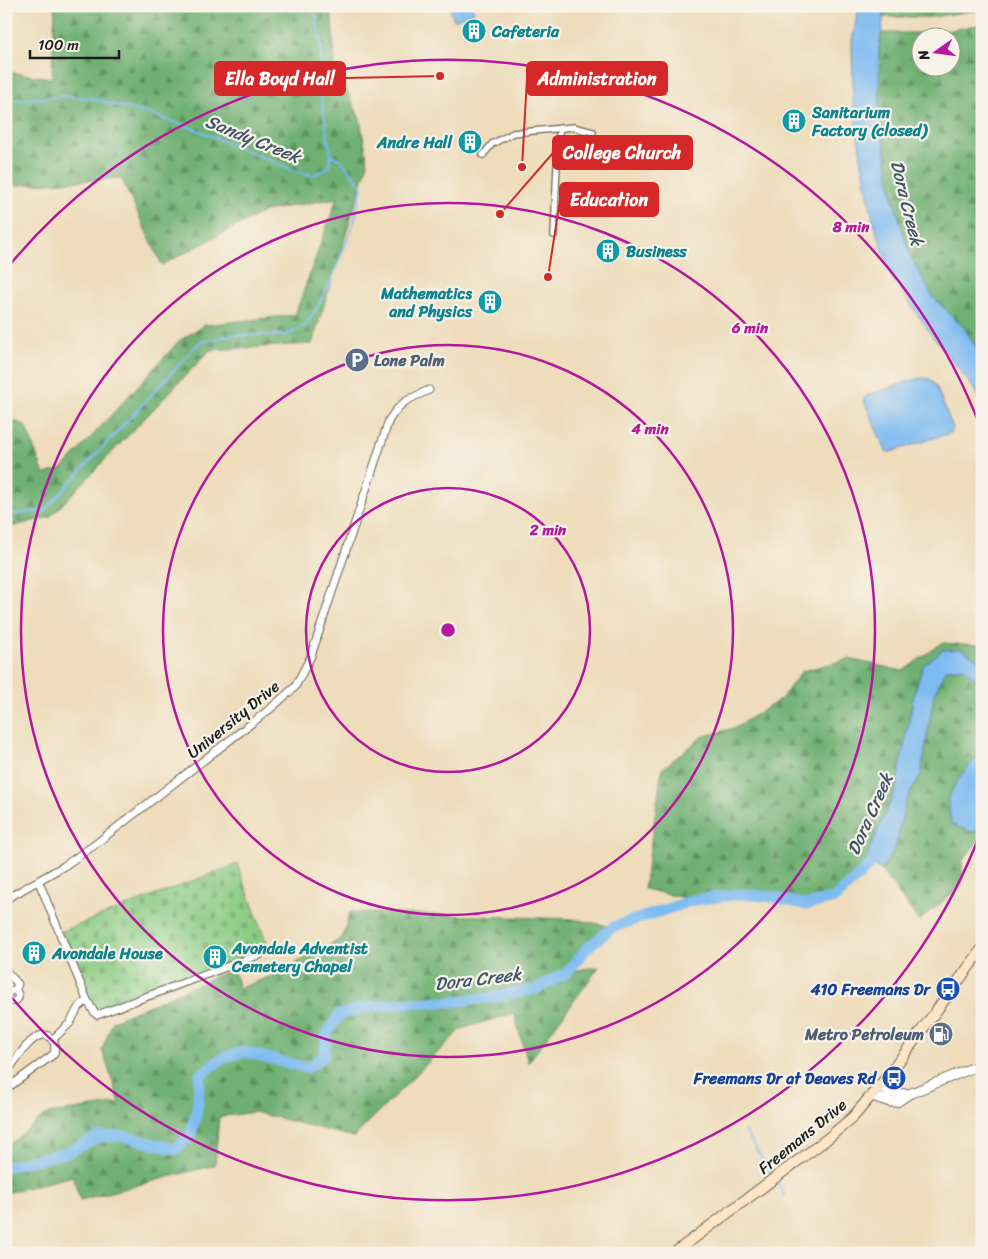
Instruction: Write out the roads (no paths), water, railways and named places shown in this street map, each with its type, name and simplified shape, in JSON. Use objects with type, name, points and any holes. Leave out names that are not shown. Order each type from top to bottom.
[{"type":"main road","name":"Freemans Drive","points":[[674,1253],[827,1139],[853,1117],[879,1087],[982,950]]},
{"type":"street","points":[[483,155],[492,144],[513,133],[573,127],[593,132]]},
{"type":"street","points":[[556,152],[560,128]]},
{"type":"street","points":[[554,235],[557,165]]},
{"type":"street","name":"University Drive","points":[[6,899],[39,882],[93,846],[233,739],[295,687],[311,656],[389,420],[396,409],[408,399],[429,390]]},
{"type":"street","points":[[39,882],[87,1000],[97,1014],[261,954]]},
{"type":"street","points":[[6,971],[18,984],[15,991]]},
{"type":"street","points":[[52,1040],[70,1023],[78,1008],[87,1000]]},
{"type":"street","points":[[6,1074],[20,1053],[36,1038],[41,1035],[52,1040],[55,1045],[54,1054],[6,1089]]},
{"type":"street","points":[[872,1096],[890,1102],[897,1102],[909,1094],[982,1064]]},
{"type":"street","points":[[879,1087],[889,1093],[909,1094]]},
{"type":"water","points":[[459,6],[472,6],[474,12],[454,20],[450,10]]},
{"type":"water","name":"Dora Creek","points":[[859,6],[885,6],[879,49],[880,117],[893,198],[910,256],[933,297],[965,329],[982,358],[982,402],[892,278],[873,220],[861,158],[853,99],[852,40]]},
{"type":"water","points":[[919,378],[930,379],[936,386],[953,428],[950,433],[891,452],[886,451],[863,399],[868,395]]},
{"type":"water","name":"Dora Creek","points":[[961,649],[982,662],[982,685],[963,667],[947,669],[934,693],[921,775],[906,800],[895,849],[881,870],[871,864],[868,852],[896,789],[914,694],[923,666],[942,650]]},
{"type":"water","points":[[982,752],[982,829],[972,832],[951,824],[948,798],[961,775]]},
{"type":"waterway","name":"Sandy Creek","points":[[6,101],[64,96],[94,99],[189,127],[298,172],[314,175],[328,168],[331,155],[321,99],[321,45],[314,6]]},
{"type":"waterway","points":[[6,515],[44,511],[200,342],[232,335],[287,335],[307,324],[327,290],[354,223],[362,186],[341,160],[331,155]]},
{"type":"waterway","name":"Dora Creek","points":[[6,1167],[68,1152],[98,1137],[123,1136],[175,1149],[190,1137],[197,1110],[200,1075],[224,1057],[245,1052],[307,1068],[324,1056],[327,1033],[339,1015],[361,1008],[402,1003],[450,1002],[490,998],[537,989],[567,972],[588,947],[613,927],[694,900],[741,894],[773,897],[806,905],[835,898],[871,864],[877,850]]},
{"type":"waterway","points":[[745,1131],[771,1174]]},
{"type":"waterway","points":[[777,1182],[785,1196]]},
{"type":"tunnel","points":[[556,153],[557,165]]},
{"type":"place","name":"Cafeteria","points":[[474,31]]},
{"type":"place","name":"Ella Boyd Hall","points":[[440,76]]},
{"type":"place","name":"Sanitarium Factory (closed)","points":[[794,121]]},
{"type":"place","name":"Andre Hall","points":[[470,142]]},
{"type":"place","name":"Administration","points":[[522,167]]},
{"type":"place","name":"College Church","points":[[500,214]]},
{"type":"place","name":"Business","points":[[608,251]]},
{"type":"place","name":"Education","points":[[548,277]]},
{"type":"place","name":"Mathematics and Physics","points":[[490,302]]},
{"type":"place","name":"Lone Palm","points":[[357,360]]},
{"type":"place","name":"Avondale House","points":[[34,953]]},
{"type":"place","name":"Avondale Adventist Cemetery Chapel","points":[[215,957]]},
{"type":"place","name":"410 Freemans Dr","points":[[948,989]]},
{"type":"place","name":"Metro Petroleum","points":[[941,1034]]},
{"type":"place","name":"Freemans Dr at Deaves Rd","points":[[894,1078]]}]
